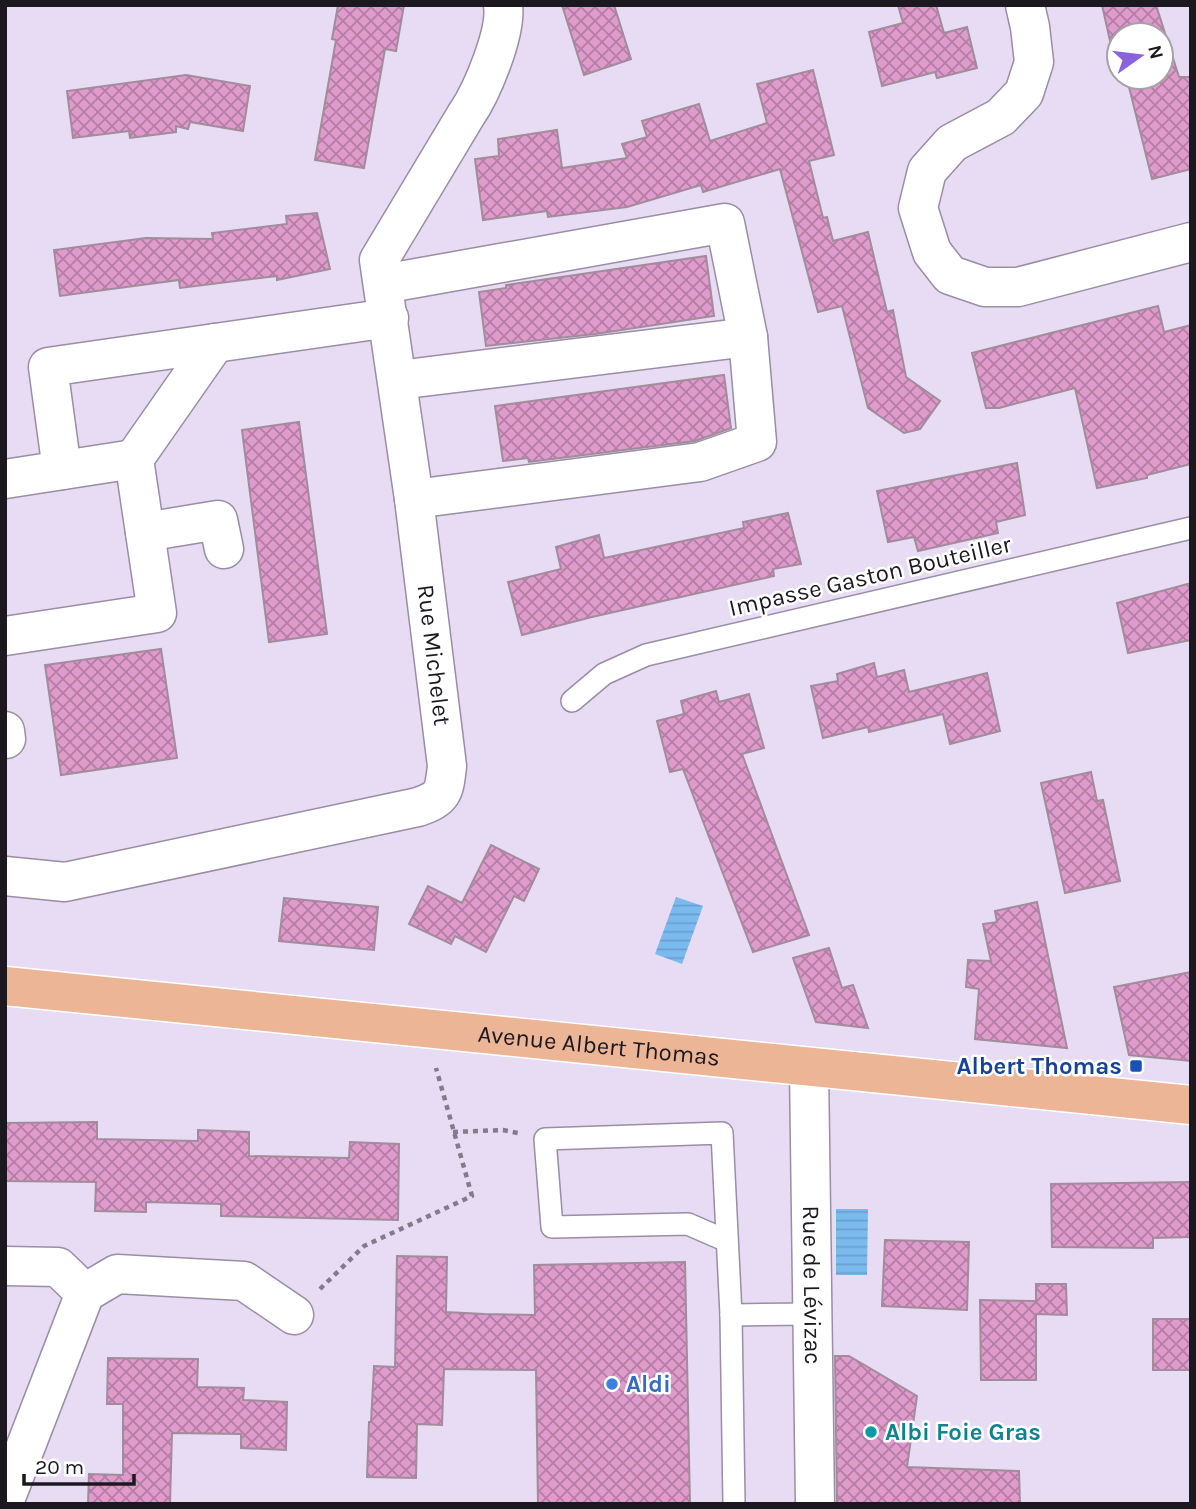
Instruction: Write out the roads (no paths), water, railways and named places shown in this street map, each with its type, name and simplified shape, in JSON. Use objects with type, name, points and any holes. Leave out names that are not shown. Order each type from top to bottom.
[{"type":"main road","name":"Avenue Albert Thomas","points":[[5,986],[1191,1105]]},
{"type":"street","name":"Rue Michelet","points":[[5,876],[65,882],[364,820],[434,802],[444,791],[447,766],[414,499],[379,260],[478,98],[505,19],[503,5]]},
{"type":"street","points":[[1025,5],[1034,62],[1024,93],[1001,117],[952,143],[927,171],[918,208],[932,251],[950,275],[985,287],[1018,286],[1191,242]]},
{"type":"street","points":[[62,470],[48,367],[215,343],[725,223],[748,337],[757,442],[700,462],[414,499]]},
{"type":"street","points":[[398,380],[748,337]]},
{"type":"street","points":[[5,636],[157,613],[134,459],[215,343]]},
{"type":"street","points":[[5,479],[134,459]]},
{"type":"street","points":[[145,532],[218,520],[223,549]]},
{"type":"street","name":"Rue de Lévizac","points":[[809,1068],[815,1504]]},
{"type":"street","points":[[5,1266],[58,1267],[85,1293]]},
{"type":"street","points":[[5,1500],[85,1293],[117,1274],[244,1281],[294,1315]]},
{"type":"lane","name":"Impasse Gaston Bouteiller","points":[[572,701],[604,674],[646,655],[1191,528]]},
{"type":"lane","points":[[727,1241],[688,1224],[552,1227],[545,1139],[722,1133],[731,1315],[734,1504]]},
{"type":"lane","points":[[731,1315],[812,1314]]},
{"type":"water","points":[[676,897],[703,906],[682,964],[655,954]]},
{"type":"water","points":[[836,1209],[868,1209],[867,1275],[836,1275]]},
{"type":"place","name":"Albert Thomas","points":[[1136,1066]]},
{"type":"place","name":"Aldi","points":[[612,1384]]},
{"type":"place","name":"Albi Foie Gras","points":[[871,1432]]}]
